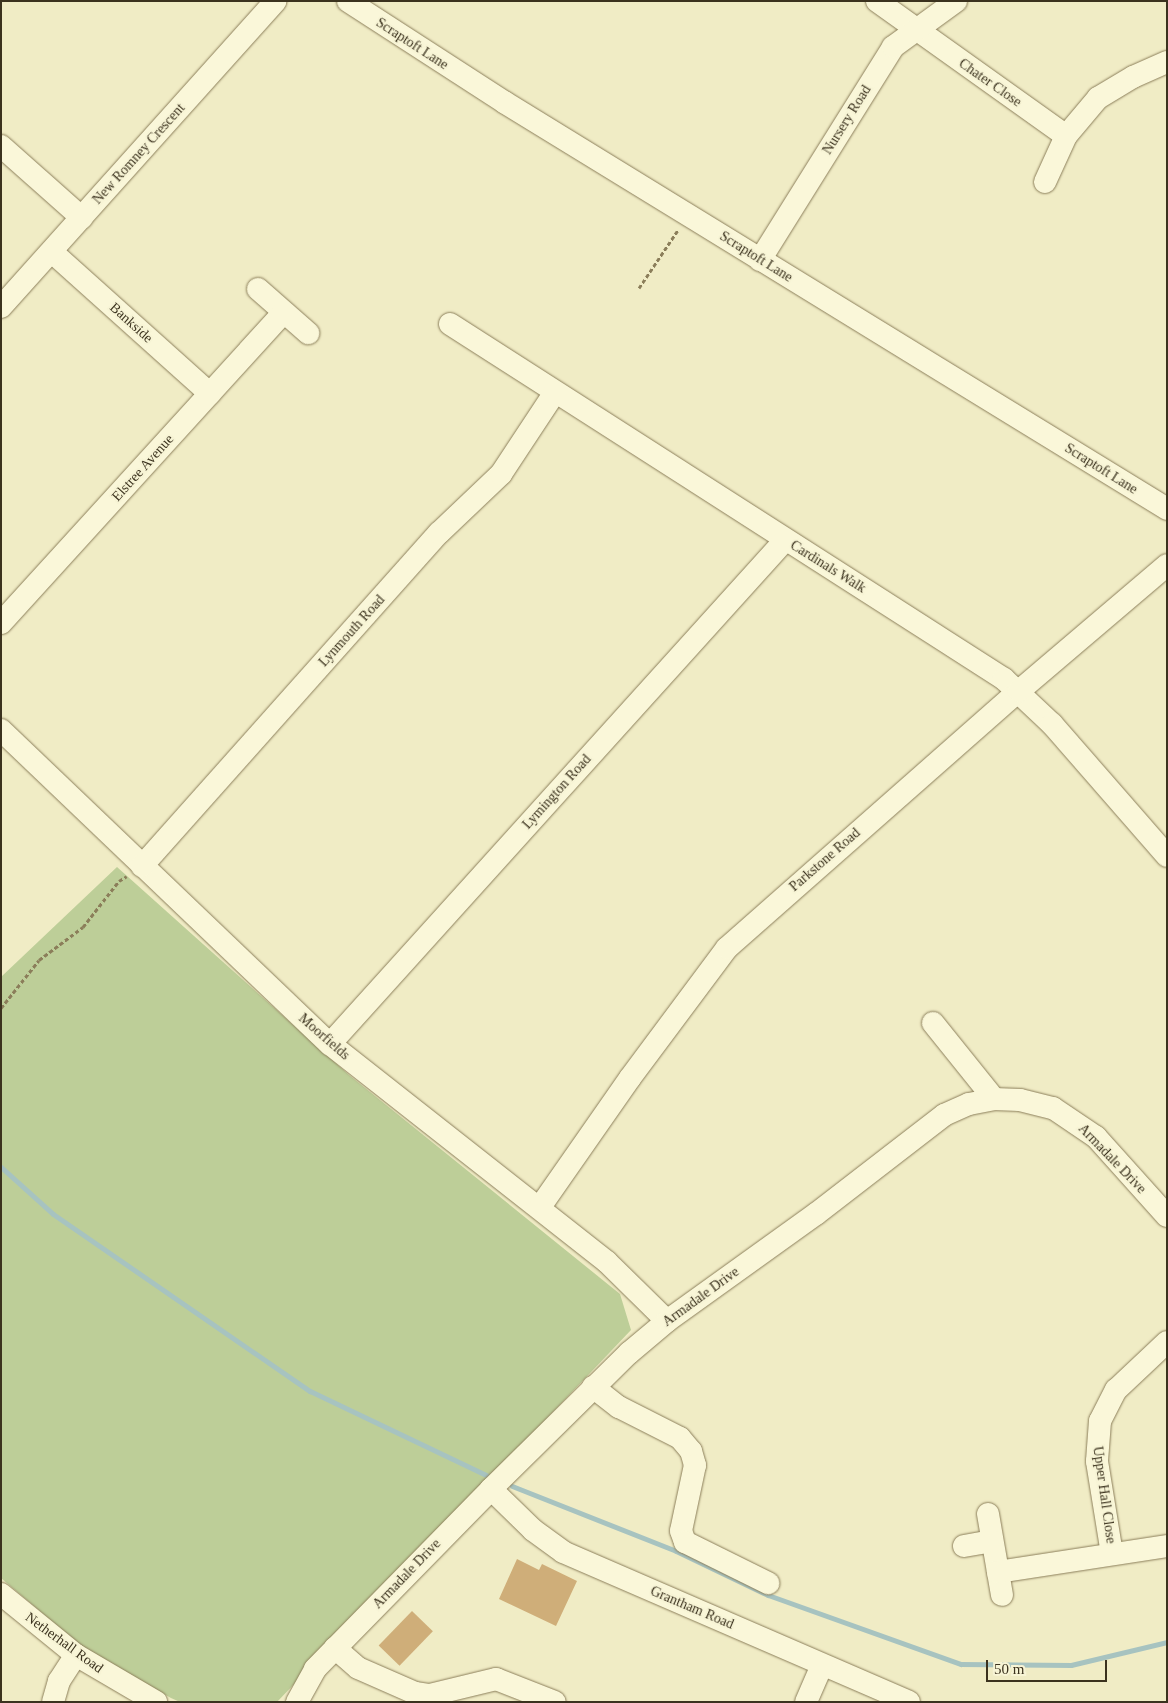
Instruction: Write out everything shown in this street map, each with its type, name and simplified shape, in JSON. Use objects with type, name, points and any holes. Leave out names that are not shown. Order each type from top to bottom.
[{"type":"street","name":"New Romney Crescent","points":[[1,307],[276,1]]},
{"type":"street","name":"Scraptoft Lane","points":[[348,1],[400,37],[1167,509]]},
{"type":"street","name":"Chater Close","points":[[877,1],[913,29],[1066,136]]},
{"type":"street","name":"Nursery Road","points":[[760,260],[893,46],[913,29],[956,1]]},
{"type":"street","points":[[1045,182],[1066,136],[1098,98],[1167,62]]},
{"type":"street","points":[[1,146],[82,218]]},
{"type":"street","name":"Bankside","points":[[52,252],[210,394]]},
{"type":"street","points":[[258,289],[308,333]]},
{"type":"street","name":"Elstree Avenue","points":[[1,623],[284,312]]},
{"type":"street","name":"Cardinals Walk","points":[[450,324],[1019,690],[1052,724],[1167,856]]},
{"type":"street","name":"Lynmouth Road","points":[[142,866],[439,533],[501,474],[555,392]]},
{"type":"street","name":"Lymington Road","points":[[330,1044],[785,540]]},
{"type":"street","name":"Parkstone Road","points":[[540,1207],[630,1078],[727,948],[1019,690],[1167,565]]},
{"type":"street","name":"Moorfields","points":[[1,730],[330,1044],[540,1207],[607,1262],[667,1321]]},
{"type":"street","points":[[934,1023],[994,1099]]},
{"type":"street","name":"Armadale Drive","points":[[297,1702],[316,1669],[335,1648],[593,1387],[667,1321],[816,1214],[933,1122],[962,1107],[994,1099],[1037,1103],[1083,1126],[1167,1216]]},
{"type":"street","name":"Upper Hall Close","points":[[1112,1554],[1097,1461],[1100,1420],[1116,1390],[1167,1342]]},
{"type":"street","points":[[593,1387],[619,1408],[680,1438],[691,1451],[695,1464],[682,1531],[685,1542],[768,1583]]},
{"type":"street","name":"Grantham Road","points":[[491,1489],[533,1530],[563,1552],[909,1702]]},
{"type":"street","points":[[988,1514],[1002,1595]]},
{"type":"street","points":[[964,1546],[992,1541]]},
{"type":"street","name":"Upper Hall Close","points":[[998,1572],[1167,1546]]},
{"type":"street","name":"Netherhall Road","points":[[1,1594],[76,1656],[156,1702]]},
{"type":"street","points":[[335,1648],[358,1668],[415,1693],[430,1695],[496,1679],[556,1702]]},
{"type":"street","points":[[53,1702],[59,1681],[76,1656]]},
{"type":"street","points":[[806,1702],[822,1664]]},
{"type":"path","points":[[639,288],[688,215]]},
{"type":"path","points":[[1,1008],[39,960],[83,927],[119,881],[142,866]]},
{"type":"green space","points":[[117,867],[349,1075],[620,1294],[631,1330],[277,1702],[180,1702],[171,1698],[88,1652],[1,1578],[1,977]]},
{"type":"building","points":[[517,1559],[539,1570],[542,1564],[577,1581],[556,1626],[499,1599]]},
{"type":"building","points":[[412,1611],[433,1631],[400,1666],[379,1646]]},
{"type":"waterway","points":[[1,1167],[53,1214],[310,1391],[486,1475]]},
{"type":"waterway","points":[[512,1486],[676,1551],[768,1595],[961,1664],[1071,1665],[1167,1642]]}]
